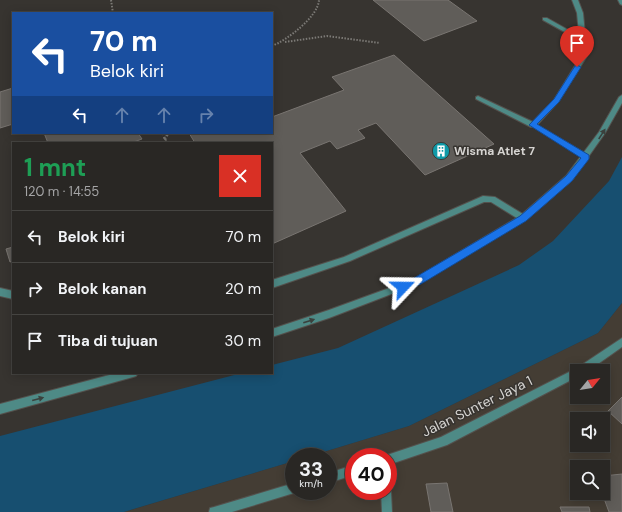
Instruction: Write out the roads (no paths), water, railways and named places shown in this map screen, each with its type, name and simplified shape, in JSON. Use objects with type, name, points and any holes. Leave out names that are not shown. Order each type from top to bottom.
[{"type":"street","points":[[532,125],[556,100],[584,56],[580,13],[575,0]]},
{"type":"street","points":[[545,19],[583,40]]},
{"type":"street","points":[[478,98],[532,125],[586,157]]},
{"type":"street","points":[[273,333],[329,314],[418,281],[523,218],[569,178],[586,157],[602,133],[622,98]]},
{"type":"street","points":[[273,284],[347,259],[483,199],[492,199],[523,218]]},
{"type":"street","points":[[0,292],[12,295]]},
{"type":"street","points":[[590,364],[622,342]]},
{"type":"street","points":[[0,409],[129,374]]},
{"type":"street","name":"Jalan Sunter Jaya 1","points":[[397,457],[443,441],[570,376]]},
{"type":"street","points":[[214,512],[285,491]]},
{"type":"street","points":[[386,500],[387,512]]},
{"type":"water","points":[[622,157],[622,303],[598,333],[409,426],[337,448],[285,448],[285,464],[124,512],[0,512],[0,436],[238,374],[273,374],[273,365],[338,348],[519,265],[553,241],[609,181]]},
{"type":"place","name":"Wisma Atlet 7","points":[[441,151]]}]
